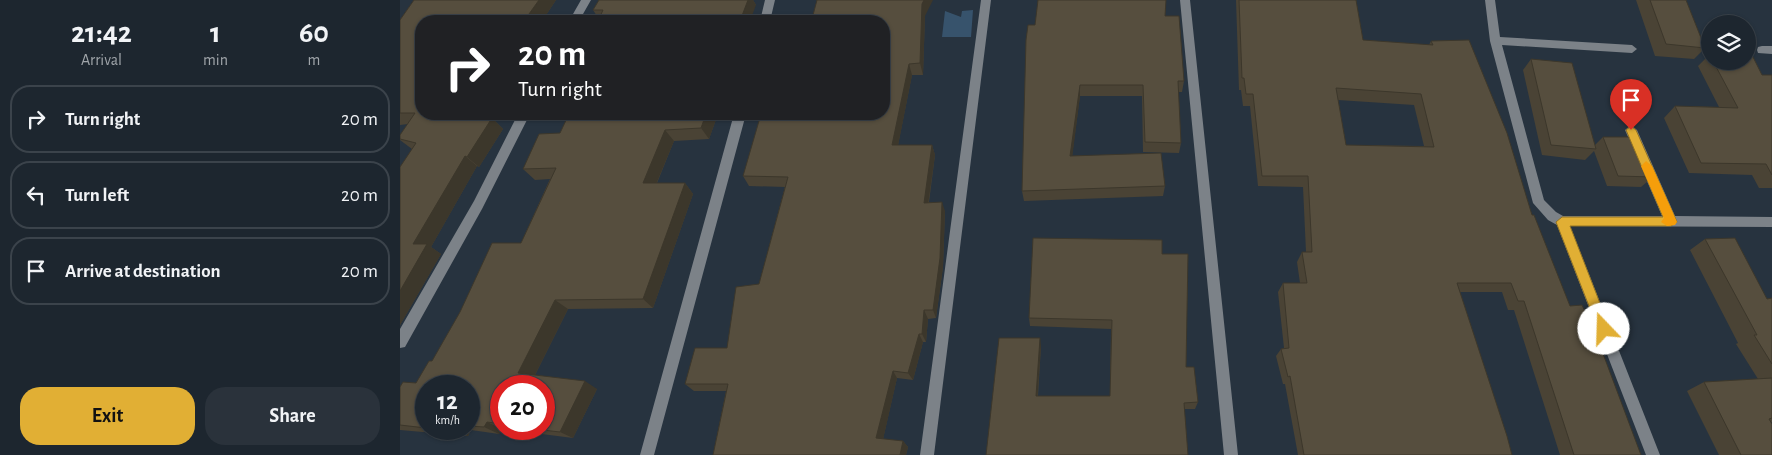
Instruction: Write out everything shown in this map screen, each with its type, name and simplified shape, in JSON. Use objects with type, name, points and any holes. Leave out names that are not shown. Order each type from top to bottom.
[{"type":"street","points":[[577,15],[586,0]]},
{"type":"street","points":[[766,15],[770,0]]},
{"type":"street","points":[[927,455],[986,0]]},
{"type":"street","points":[[1185,0],[1231,455]]},
{"type":"street","points":[[1490,0],[1495,41],[1539,203],[1552,216],[1562,222],[1772,222]]},
{"type":"street","points":[[1495,41],[1632,49]]},
{"type":"street","points":[[400,342],[478,205],[521,120]]},
{"type":"street","points":[[647,455],[738,120]]},
{"type":"street","points":[[1631,130],[1671,222]]},
{"type":"street","points":[[1562,222],[1653,455]]},
{"type":"shaded area","points":[[973,10],[971,37],[942,37],[945,11],[961,17],[962,11]]},
{"type":"building","points":[[414,0],[539,0],[528,15],[415,15],[415,113],[400,113],[400,20]]},
{"type":"building","points":[[599,0],[748,0],[742,15],[601,15],[603,10],[593,10]]},
{"type":"building","points":[[817,0],[924,0],[922,4],[920,63],[909,64],[892,145],[932,145],[924,203],[942,202],[940,258],[933,310],[924,310],[922,334],[919,334],[908,373],[893,371],[876,438],[903,441],[900,455],[713,455],[728,384],[685,384],[695,348],[727,348],[736,287],[759,284],[788,177],[743,176],[759,120],[890,120],[890,15],[813,15]]},
{"type":"building","points":[[1038,0],[1166,0],[1165,16],[1179,16],[1184,81],[1178,81],[1181,143],[1145,142],[1143,85],[1080,85],[1070,156],[1161,153],[1165,186],[1022,191],[1026,40],[1028,25],[1035,25]]},
{"type":"building","points":[[1239,0],[1356,0],[1363,40],[1433,45],[1431,41],[1469,40],[1507,133],[1532,215],[1534,215],[1570,306],[1582,305],[1596,335],[1641,455],[1574,455],[1524,301],[1518,301],[1511,283],[1457,283],[1512,455],[1304,455],[1290,376],[1288,377],[1281,349],[1289,348],[1283,283],[1307,283],[1302,252],[1312,252],[1308,176],[1262,176],[1253,94],[1246,94],[1244,78],[1242,78]],"holes":[[[1336,88],[1421,94],[1434,147],[1346,145]]]},
{"type":"building","points":[[1650,0],[1686,0],[1701,38],[1701,48],[1666,44]]},
{"type":"building","points":[[1531,59],[1572,63],[1596,149],[1551,145]]},
{"type":"building","points":[[1756,63],[1762,75],[1772,75],[1772,175],[1766,164],[1701,163],[1675,106],[1738,108],[1718,70],[1756,70]]},
{"type":"building","points":[[415,113],[415,120],[491,120],[467,157],[465,156],[413,244],[427,244],[400,291],[400,167],[416,143],[400,139],[400,135]]},
{"type":"building","points":[[566,120],[704,120],[701,128],[665,130],[643,183],[685,183],[643,299],[555,300],[518,373],[535,375],[490,375],[490,422],[487,422],[484,427],[480,427],[480,375],[421,375],[429,361],[432,361],[460,312],[492,243],[521,243],[556,168],[523,169],[539,134],[560,133]]},
{"type":"building","points":[[1603,137],[1637,137],[1653,177],[1618,176]]},
{"type":"building","points":[[1033,238],[1162,240],[1162,254],[1188,254],[1186,367],[1194,367],[1198,402],[1184,403],[1188,455],[986,455],[999,338],[1040,338],[1036,396],[1110,396],[1112,320],[1029,318]]},
{"type":"building","points":[[1735,238],[1767,299],[1772,298],[1772,364],[1754,335],[1757,335],[1705,239]]},
{"type":"building","points":[[555,377],[585,381],[560,432],[555,431]]},
{"type":"building","points":[[1772,378],[1772,418],[1769,419],[1772,424],[1772,455],[1741,455],[1704,382]]},
{"type":"building","points":[[403,382],[415,383],[415,427],[400,425],[400,387]]},
{"type":"slow traffic","points":[[1646,166],[1671,222],[1667,222]]},
{"type":"route","points":[[1604,329],[1562,222],[1671,222],[1631,130]]}]
